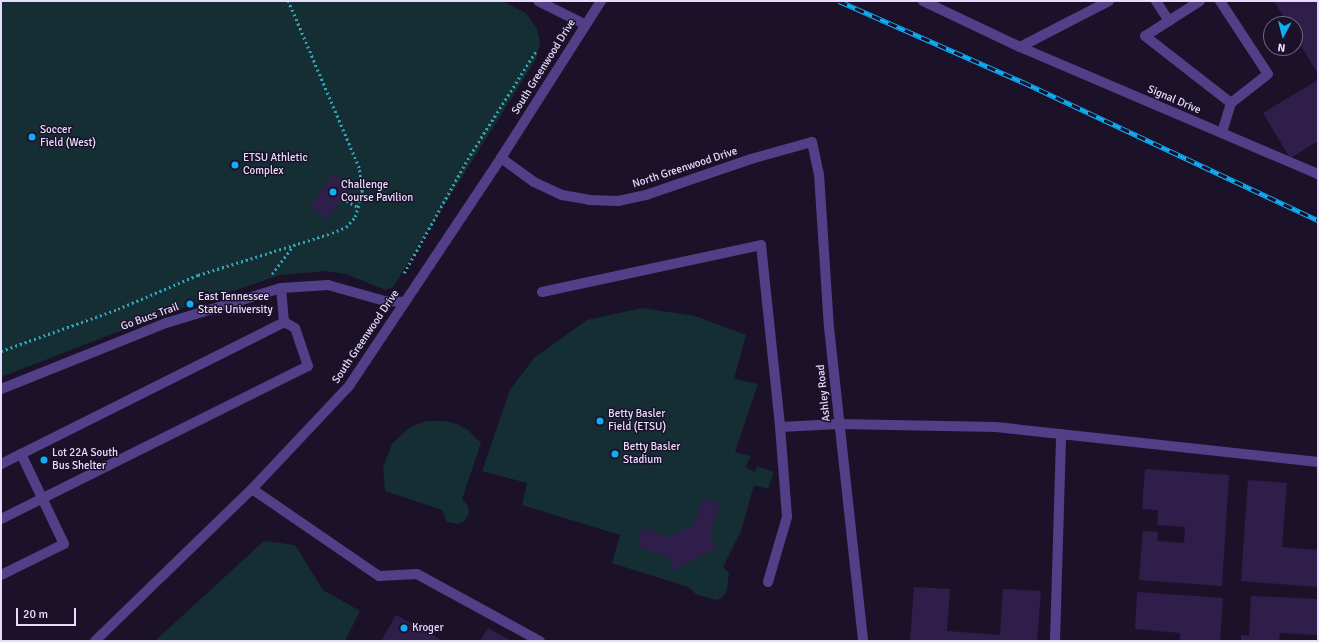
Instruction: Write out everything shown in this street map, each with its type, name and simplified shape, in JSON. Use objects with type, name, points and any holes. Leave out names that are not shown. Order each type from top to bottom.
[{"type":"street","points":[[538,1],[584,24]]},
{"type":"street","name":"South Greenwood Drive","points":[[95,641],[252,489],[349,386],[502,158],[584,24],[601,1]]},
{"type":"street","points":[[923,1],[1020,47],[1109,1]]},
{"type":"street","points":[[1156,1],[1169,21]]},
{"type":"street","points":[[1200,1],[1144,36],[1231,103]]},
{"type":"street","points":[[1220,1],[1268,74],[1231,103],[1222,133]]},
{"type":"street","name":"Signal Drive","points":[[1020,47],[1318,174]]},
{"type":"street","name":"North Greenwood Drive","points":[[502,158],[534,182],[562,195],[589,200],[618,201],[646,195],[751,159],[812,142]]},
{"type":"street","name":"Ashley Road","points":[[812,142],[819,174],[829,328],[864,641]]},
{"type":"street","points":[[542,292],[761,245],[780,427],[787,517],[768,582]]},
{"type":"street","name":"Go Bucs Trail","points":[[1,389],[166,323],[281,288],[328,285],[385,301],[405,302]]},
{"type":"street","points":[[281,288],[284,322]]},
{"type":"street","points":[[1,464],[284,322]]},
{"type":"street","points":[[1,519],[308,366],[295,328],[284,322]]},
{"type":"street","points":[[780,427],[839,424],[996,427],[1318,462]]},
{"type":"street","points":[[1054,641],[1061,434]]},
{"type":"street","points":[[1,575],[64,544],[44,498],[21,454]]},
{"type":"street","points":[[252,489],[379,576],[417,574],[540,641]]},
{"type":"path","points":[[1,351],[118,309],[198,275],[346,227],[355,217],[359,208],[362,192],[359,168],[288,1]]},
{"type":"path","points":[[400,280],[470,155],[536,51]]},
{"type":"path","points":[[342,198],[359,208]]},
{"type":"path","points":[[269,279],[293,245]]},
{"type":"green space","name":"ETSU Athletic Complex","points":[[1,1],[502,1],[526,13],[537,29],[540,43],[536,59],[393,287],[385,290],[346,274],[326,271],[280,275],[146,321],[1,377]]},
{"type":"green space","name":"Betty Basler Stadium","points":[[642,308],[695,316],[746,335],[734,379],[758,384],[735,452],[751,456],[745,467],[755,472],[757,466],[774,472],[768,489],[754,485],[741,531],[723,567],[729,573],[727,590],[722,598],[715,600],[696,594],[688,587],[612,563],[620,535],[522,505],[527,483],[482,471],[510,390],[534,358],[587,320]]},
{"type":"green space","points":[[427,421],[445,421],[457,424],[468,430],[481,443],[462,499],[468,506],[469,513],[465,521],[458,524],[447,522],[442,510],[385,491],[383,467],[392,444],[410,427]]},
{"type":"green space","points":[[264,541],[295,545],[323,590],[360,611],[345,641],[155,641]]},
{"type":"building","points":[[1274,1],[1318,1],[1318,74],[1303,49],[1303,16],[1283,16]]},
{"type":"building","points":[[1318,80],[1318,141],[1290,158],[1263,113]]},
{"type":"building","name":"Challenge Course Pavilion","points":[[334,173],[351,185],[328,219],[310,207]]},
{"type":"building","points":[[1145,469],[1229,475],[1222,586],[1139,580],[1143,531],[1158,532],[1157,541],[1184,543],[1185,527],[1157,525],[1158,510],[1142,509]]},
{"type":"building","points":[[1248,480],[1287,483],[1282,547],[1318,550],[1318,587],[1241,581]]},
{"type":"building","points":[[703,498],[720,504],[710,536],[716,549],[673,570],[668,557],[637,547],[642,528],[668,537],[695,524]]},
{"type":"building","points":[[914,587],[950,589],[947,631],[1000,635],[1003,589],[1041,591],[1037,641],[910,641]]},
{"type":"building","points":[[1137,592],[1223,598],[1220,641],[1180,641],[1180,633],[1135,629]]},
{"type":"building","points":[[1251,596],[1318,599],[1318,635],[1280,633],[1279,641],[1241,641],[1241,635],[1249,636]]},
{"type":"building","name":"Kroger","points":[[396,615],[443,641],[381,641]]},
{"type":"building","points":[[488,628],[512,641],[480,641]]},
{"type":"railway","points":[[839,1],[1023,82],[1318,220]]},
{"type":"place","name":"Soccer Field (West)","points":[[32,137]]},
{"type":"place","name":"ETSU Athletic Complex","points":[[235,165]]},
{"type":"place","name":"Challenge Course Pavilion","points":[[333,192]]},
{"type":"place","name":"East Tennessee State University","points":[[190,304]]},
{"type":"place","name":"Betty Basler Field (ETSU)","points":[[600,421]]},
{"type":"place","name":"Betty Basler Stadium","points":[[615,454]]},
{"type":"place","name":"Lot 22A South Bus Shelter","points":[[44,460]]},
{"type":"place","name":"Kroger","points":[[404,628]]}]
